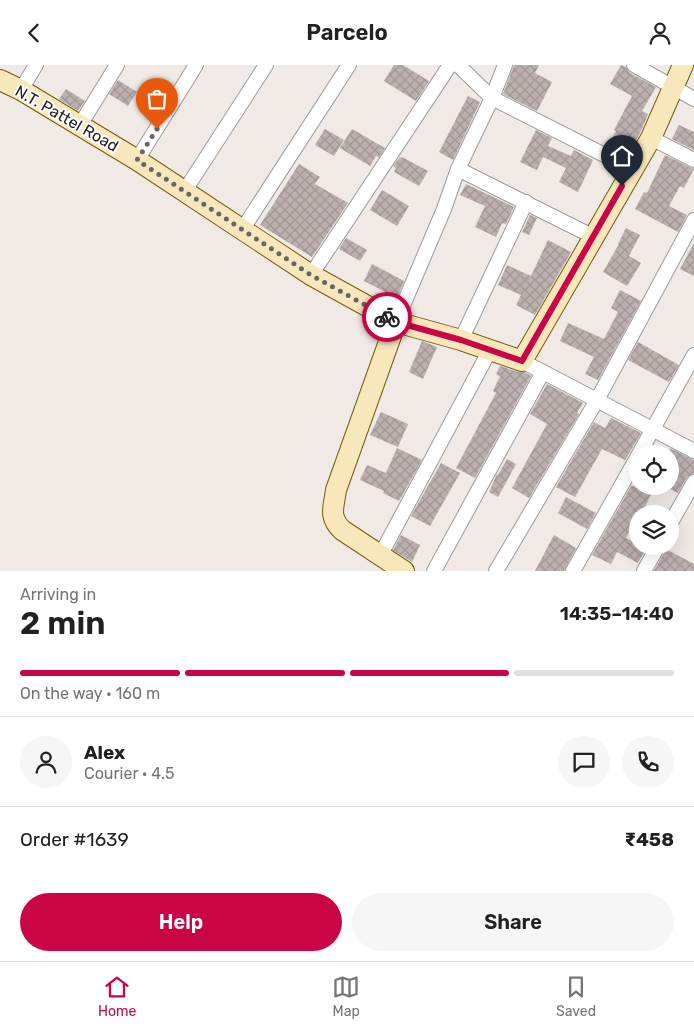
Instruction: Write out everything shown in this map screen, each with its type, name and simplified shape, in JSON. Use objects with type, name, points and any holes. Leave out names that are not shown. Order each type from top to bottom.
[{"type":"street","points":[[21,90],[36,65]]},
{"type":"street","points":[[80,125],[117,65]]},
{"type":"street","points":[[137,160],[196,65]]},
{"type":"street","points":[[184,192],[266,65]]},
{"type":"street","points":[[242,230],[349,65]]},
{"type":"street","points":[[311,275],[450,65]]},
{"type":"street","points":[[458,65],[492,98],[632,169]]},
{"type":"street","points":[[404,571],[342,530],[334,522],[332,516],[336,490],[396,322],[444,209],[458,169],[492,98],[505,65]]},
{"type":"street","points":[[634,65],[694,99]]},
{"type":"street","points":[[683,65],[651,138],[522,361],[694,451]]},
{"type":"street","name":"N.T. Pattel Road","points":[[0,80],[21,90],[137,160],[311,275],[396,322],[461,340],[522,361]]},
{"type":"street","points":[[651,138],[694,160]]},
{"type":"street","points":[[458,169],[594,237]]},
{"type":"street","points":[[461,340],[526,202]]},
{"type":"street","points":[[496,571],[597,400],[694,220]]},
{"type":"street","points":[[380,556],[490,350]]},
{"type":"street","points":[[643,445],[694,355]]},
{"type":"street","points":[[434,571],[543,372]]},
{"type":"street","points":[[573,571],[629,471]]},
{"type":"street","points":[[679,508],[694,481]]},
{"type":"street","points":[[644,571],[653,555]]},
{"type":"building","points":[[394,65],[403,65],[429,81],[416,101],[384,81]]},
{"type":"building","points":[[514,65],[539,65],[535,73],[552,82],[537,111],[503,94]]},
{"type":"building","points":[[621,65],[626,67],[630,73],[656,87],[642,111],[648,114],[627,156],[608,147],[616,131],[614,130],[632,96],[610,84]]},
{"type":"building","points":[[118,80],[137,92],[128,106],[109,94]]},
{"type":"building","points":[[66,89],[85,101],[78,111],[59,99]]},
{"type":"building","points":[[468,96],[480,102],[453,160],[439,152]]},
{"type":"building","points":[[679,125],[694,132],[694,150],[672,139]]},
{"type":"building","points":[[325,129],[344,140],[334,156],[315,145]]},
{"type":"building","points":[[352,129],[385,148],[379,157],[376,156],[370,166],[340,148]]},
{"type":"building","points":[[536,130],[552,138],[548,146],[571,156],[574,150],[593,160],[578,192],[559,182],[566,168],[543,157],[537,170],[520,162]]},
{"type":"building","points":[[665,155],[694,169],[684,188],[680,186],[669,206],[687,215],[678,232],[635,209],[644,192],[647,193]]},
{"type":"building","points":[[400,157],[428,171],[419,186],[394,172],[396,168],[393,166]]},
{"type":"building","points":[[299,164],[320,177],[315,184],[348,203],[312,257],[260,225]]},
{"type":"building","points":[[466,184],[514,207],[506,224],[502,223],[496,237],[475,227],[485,206],[460,195]]},
{"type":"building","points":[[382,190],[409,206],[397,226],[370,210]]},
{"type":"building","points":[[530,215],[537,218],[529,235],[522,232]]},
{"type":"building","points":[[626,228],[640,235],[629,256],[641,263],[627,286],[603,272]]},
{"type":"building","points":[[346,238],[367,250],[360,261],[339,249]]},
{"type":"building","points":[[548,240],[571,252],[535,315],[516,305],[521,295],[498,285],[507,265],[531,276]]},
{"type":"building","points":[[694,243],[694,276],[680,269]]},
{"type":"building","points":[[372,264],[404,281],[397,298],[364,281]]},
{"type":"building","points":[[620,290],[641,301],[598,380],[585,374],[594,357],[560,341],[568,323],[604,339],[618,312],[611,308]]},
{"type":"building","points":[[422,341],[437,347],[423,379],[409,372]]},
{"type":"building","points":[[638,342],[679,365],[669,382],[628,360]]},
{"type":"building","points":[[500,366],[518,372],[525,372],[531,376],[475,478],[456,468],[496,393],[493,391],[500,376],[496,374]]},
{"type":"building","points":[[547,384],[583,403],[577,413],[579,414],[529,498],[512,488],[547,424],[530,414]]},
{"type":"building","points":[[381,412],[408,424],[398,447],[370,435]]},
{"type":"building","points":[[611,418],[641,433],[634,445],[629,445],[629,453],[625,460],[602,449],[575,497],[556,487],[594,422],[605,428]]},
{"type":"building","points":[[397,448],[422,460],[399,501],[383,493],[384,491],[360,480],[367,465],[386,473]]},
{"type":"building","points":[[679,452],[694,460],[694,473],[687,477],[679,491]]},
{"type":"building","points":[[507,459],[516,464],[498,497],[489,492],[497,474]]},
{"type":"building","points":[[441,463],[460,473],[430,526],[411,516]]},
{"type":"building","points":[[629,490],[629,495],[651,495],[646,505],[629,505],[629,532],[626,538],[629,540],[629,555],[643,555],[638,563],[617,552],[611,564],[592,555]]},
{"type":"building","points":[[566,497],[596,513],[587,529],[558,513]]},
{"type":"building","points":[[401,535],[420,545],[412,562],[393,550]]},
{"type":"building","points":[[554,535],[576,548],[564,571],[535,571]]},
{"type":"building","points":[[663,555],[677,555],[694,564],[694,571],[654,571]]},
{"type":"way so far","points":[[157,129],[137,160],[311,275],[387,317]]},
{"type":"route","points":[[387,317],[396,322],[461,340],[522,361],[622,186]]}]
